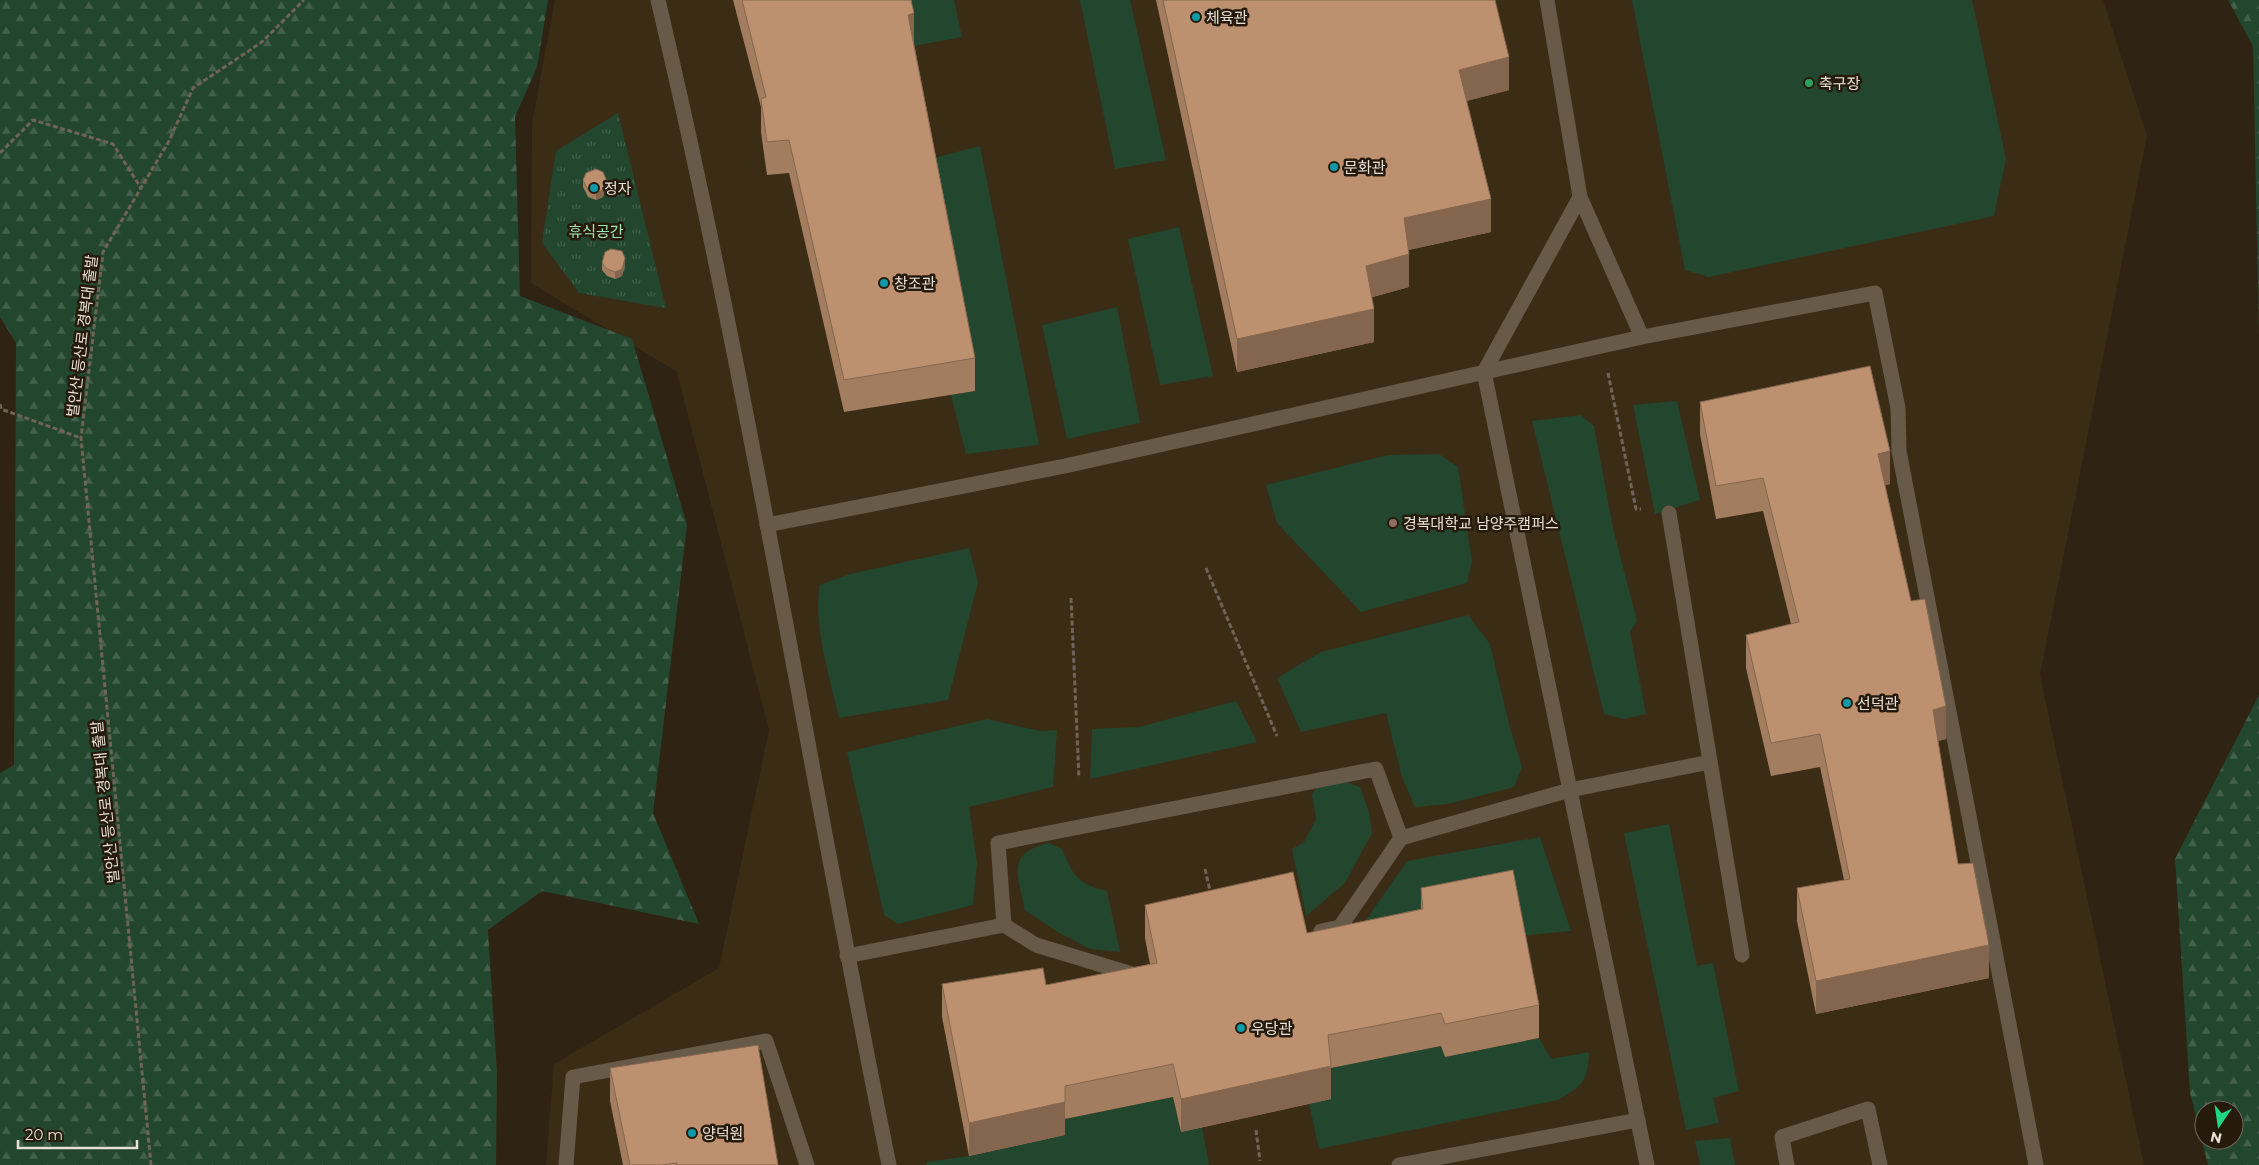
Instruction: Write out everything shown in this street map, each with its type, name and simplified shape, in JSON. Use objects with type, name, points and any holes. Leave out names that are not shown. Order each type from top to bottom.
[{"type":"lane","points":[[658,0],[684,112],[767,525],[846,956],[889,1165]]},
{"type":"lane","points":[[1547,0],[1580,197],[1642,337]]},
{"type":"lane","points":[[1580,197],[1484,372],[1647,1165]]},
{"type":"lane","points":[[767,525],[1065,466],[1642,337],[1875,292],[1898,408],[1899,450],[2036,1165]]},
{"type":"lane","points":[[1669,513],[1742,955]]},
{"type":"lane","points":[[1302,936],[1340,927],[1401,838],[1570,790],[1710,762]]},
{"type":"lane","points":[[1004,924],[998,842],[1376,768],[1401,838]]},
{"type":"lane","points":[[846,956],[1004,924],[1036,945],[1134,976],[1152,971]]},
{"type":"lane","points":[[566,1165],[573,1076],[766,1041],[807,1165]]},
{"type":"lane","points":[[1787,1165],[1782,1137],[1868,1109],[1880,1165]]},
{"type":"lane","points":[[1398,1165],[1638,1120]]},
{"type":"path","name":"벌안산 등산로 경복대 출발","points":[[151,1165],[81,438],[103,252],[169,141],[193,88],[262,42],[304,0]]},
{"type":"path","points":[[0,152],[33,120],[113,144],[141,188]]},
{"type":"path","points":[[1602,346],[1636,508],[1669,513]]},
{"type":"path","name":"벌안산 등산로 경복대 출발","points":[[0,404],[1,409],[81,438]]},
{"type":"path","points":[[1206,568],[1277,736]]},
{"type":"path","points":[[1071,598],[1079,778]]},
{"type":"path","points":[[1205,869],[1213,904]]},
{"type":"path","points":[[1256,1130],[1260,1160]]},
{"type":"shaded area","name":"경복대학교 남양주캠퍼스","points":[[555,0],[2103,0],[2147,136],[2040,675],[2144,1165],[546,1165],[554,1064],[719,968],[769,730],[677,372],[531,283],[532,123]]},
{"type":"green space","points":[[0,0],[548,0],[537,67],[515,117],[520,296],[632,339],[687,525],[653,813],[699,924],[542,891],[488,930],[497,1073],[496,1165],[0,1165],[0,773],[14,765],[16,343],[0,317]]},
{"type":"green space","points":[[904,0],[954,0],[962,37],[914,46]]},
{"type":"green space","points":[[1080,0],[1130,0],[1166,160],[1115,169]]},
{"type":"green space","name":"축구장","points":[[1632,0],[1972,0],[2006,159],[1994,216],[1709,277],[1685,270]]},
{"type":"green space","points":[[2228,0],[2259,0],[2259,336],[2253,46]]},
{"type":"green space","name":"휴식공간","points":[[618,113],[666,308],[579,293],[542,243],[556,151]]},
{"type":"green space","points":[[980,146],[1039,445],[966,454],[951,395],[975,391],[930,159]]},
{"type":"green space","points":[[1179,227],[1213,376],[1160,385],[1128,239]]},
{"type":"green space","points":[[1117,307],[1140,423],[1067,439],[1042,325]]},
{"type":"green space","points":[[1677,401],[1700,500],[1655,514],[1633,405]]},
{"type":"green space","points":[[1581,415],[1594,426],[1613,528],[1637,621],[1630,632],[1646,714],[1624,719],[1604,714],[1532,421]]},
{"type":"green space","points":[[1439,454],[1458,467],[1472,562],[1467,583],[1361,612],[1277,523],[1266,485],[1388,455]]},
{"type":"green space","points":[[969,548],[978,582],[948,700],[839,718],[820,633],[818,600],[820,585],[850,574]]},
{"type":"green space","points":[[1468,615],[1490,644],[1510,728],[1522,767],[1514,787],[1448,804],[1415,807],[1402,777],[1386,713],[1301,732],[1277,678],[1321,652]]},
{"type":"green space","points":[[2259,695],[2259,1165],[2208,1165],[2204,1150],[2244,1150],[2244,1100],[2194,1100],[2194,1109],[2190,1093],[2175,859]]},
{"type":"green space","points":[[1236,701],[1257,742],[1090,779],[1092,729],[1139,727]]},
{"type":"green space","points":[[987,719],[1040,731],[1057,730],[1053,787],[969,807],[977,863],[973,905],[898,924],[884,915],[847,752]]},
{"type":"green space","points":[[1338,779],[1360,787],[1369,812],[1372,833],[1345,883],[1306,916],[1292,849],[1304,842],[1316,819],[1312,794],[1321,783]]},
{"type":"green space","points":[[1669,824],[1697,966],[1713,963],[1739,1091],[1713,1098],[1719,1123],[1686,1130],[1624,833]]},
{"type":"green space","points":[[1540,837],[1571,931],[1519,936],[1355,936],[1407,861]]},
{"type":"green space","points":[[1049,843],[1062,849],[1078,878],[1089,886],[1107,891],[1120,952],[1090,949],[1056,931],[1025,910],[1018,876],[1020,860],[1035,847]]},
{"type":"green space","points":[[1539,1038],[1551,1059],[1589,1052],[1587,1070],[1582,1082],[1573,1091],[1558,1100],[1319,1149],[1309,1103],[1328,1068],[1441,1046],[1445,1057]]},
{"type":"green space","points":[[1173,1097],[1181,1132],[1202,1127],[1209,1165],[927,1165],[926,1162],[969,1156],[1065,1135],[1065,1119]]},
{"type":"green space","points":[[1730,1138],[1735,1165],[1700,1165],[1695,1141]]},
{"type":"building","name":"창조관","points":[[742,0],[911,0],[914,13],[908,15],[975,358],[844,380],[789,140],[767,142],[761,99],[766,97]]},
{"type":"building","name":"문화관","points":[[1163,0],[1495,0],[1509,57],[1459,70],[1491,199],[1404,218],[1409,254],[1366,266],[1374,309],[1237,339]]},
{"type":"building","points":[[596,169],[603,172],[606,179],[603,190],[596,193],[588,190],[583,180],[586,173]]},
{"type":"building","points":[[611,249],[622,251],[625,258],[622,269],[615,272],[607,269],[602,263],[605,252]]},
{"type":"building","name":"선덕관","points":[[1870,366],[1890,451],[1878,454],[1911,601],[1925,599],[1946,706],[1933,710],[1958,864],[1973,863],[1989,945],[1816,981],[1797,888],[1850,879],[1820,734],[1771,743],[1746,635],[1799,622],[1763,478],[1716,486],[1700,402]]},
{"type":"building","name":"우당관","points":[[1513,870],[1539,1005],[1445,1024],[1441,1013],[1328,1035],[1331,1066],[1181,1099],[1173,1064],[1065,1086],[1065,1102],[969,1123],[942,984],[1043,968],[1046,985],[1157,963],[1145,905],[1293,872],[1307,933],[1423,909],[1421,888]]},
{"type":"building","name":"양덕원","points":[[758,1045],[778,1165],[677,1165],[677,1163],[630,1165],[610,1068]]},
{"type":"place","name":"체육관","points":[[1196,17]]},
{"type":"place","name":"축구장","points":[[1809,83]]},
{"type":"place","name":"문화관","points":[[1334,167]]},
{"type":"place","name":"정자","points":[[594,188]]},
{"type":"place","name":"창조관","points":[[884,283]]},
{"type":"place","name":"경복대학교 남양주캠퍼스","points":[[1393,523]]},
{"type":"place","name":"선덕관","points":[[1847,703]]},
{"type":"place","name":"우당관","points":[[1241,1028]]},
{"type":"place","name":"양덕원","points":[[692,1133]]}]
